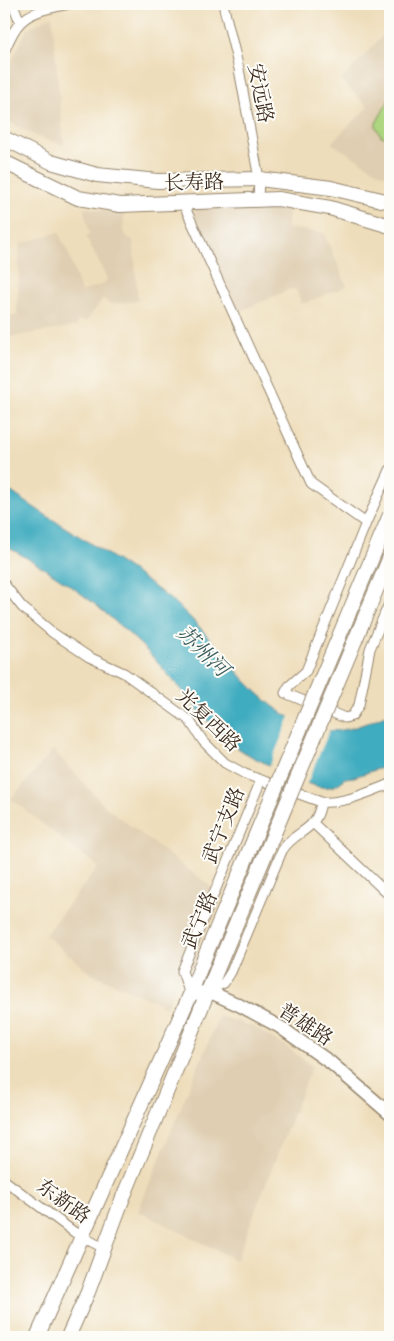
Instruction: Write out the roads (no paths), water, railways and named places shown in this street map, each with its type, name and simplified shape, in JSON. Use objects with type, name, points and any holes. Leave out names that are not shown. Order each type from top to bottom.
[{"type":"main road","name":"长寿路","points":[[4,138],[52,162],[97,175],[259,190],[331,188],[390,202]]},
{"type":"main road","name":"长寿路","points":[[4,162],[78,198],[120,205],[184,203],[259,190],[278,199],[330,208],[390,226]]},
{"type":"main road","name":"武宁路","points":[[37,1337],[190,994],[390,515]]},
{"type":"main road","name":"武宁路","points":[[68,1337],[88,1292],[122,1200],[208,991],[390,557]]},
{"type":"main road","points":[[190,994],[208,991]]},
{"type":"main road","name":"普雄路","points":[[208,991],[280,1027],[330,1063],[390,1114]]},
{"type":"street","points":[[13,4],[20,22]]},
{"type":"street","points":[[4,52],[20,22],[39,12],[68,4]]},
{"type":"street","name":"安远路","points":[[222,4],[239,69],[259,190]]},
{"type":"street","points":[[184,203],[311,484],[366,523]]},
{"type":"street","points":[[390,470],[366,523],[306,671],[289,686],[285,693],[345,718],[352,716],[359,705],[370,649],[390,601]]},
{"type":"street","name":"光复西路","points":[[4,584],[22,608],[53,634],[89,657],[124,673],[154,694],[189,720],[203,741],[226,763],[245,774],[328,803],[390,784]]},
{"type":"street","name":"武宁支路","points":[[190,994],[182,972],[261,780]]},
{"type":"street","points":[[208,991],[224,983],[231,972],[284,848],[318,817],[321,802]]},
{"type":"street","points":[[313,823],[390,896]]},
{"type":"street","name":"东新路","points":[[4,1180],[81,1237],[105,1248]]},
{"type":"water","name":"苏州河","points":[[4,487],[125,566],[177,605],[193,620],[250,685],[283,713],[315,728],[337,731],[358,726],[390,713],[390,765],[354,777],[345,778],[333,786],[320,787],[293,777],[236,747],[211,724],[143,647],[110,617],[59,578],[4,545]]}]
